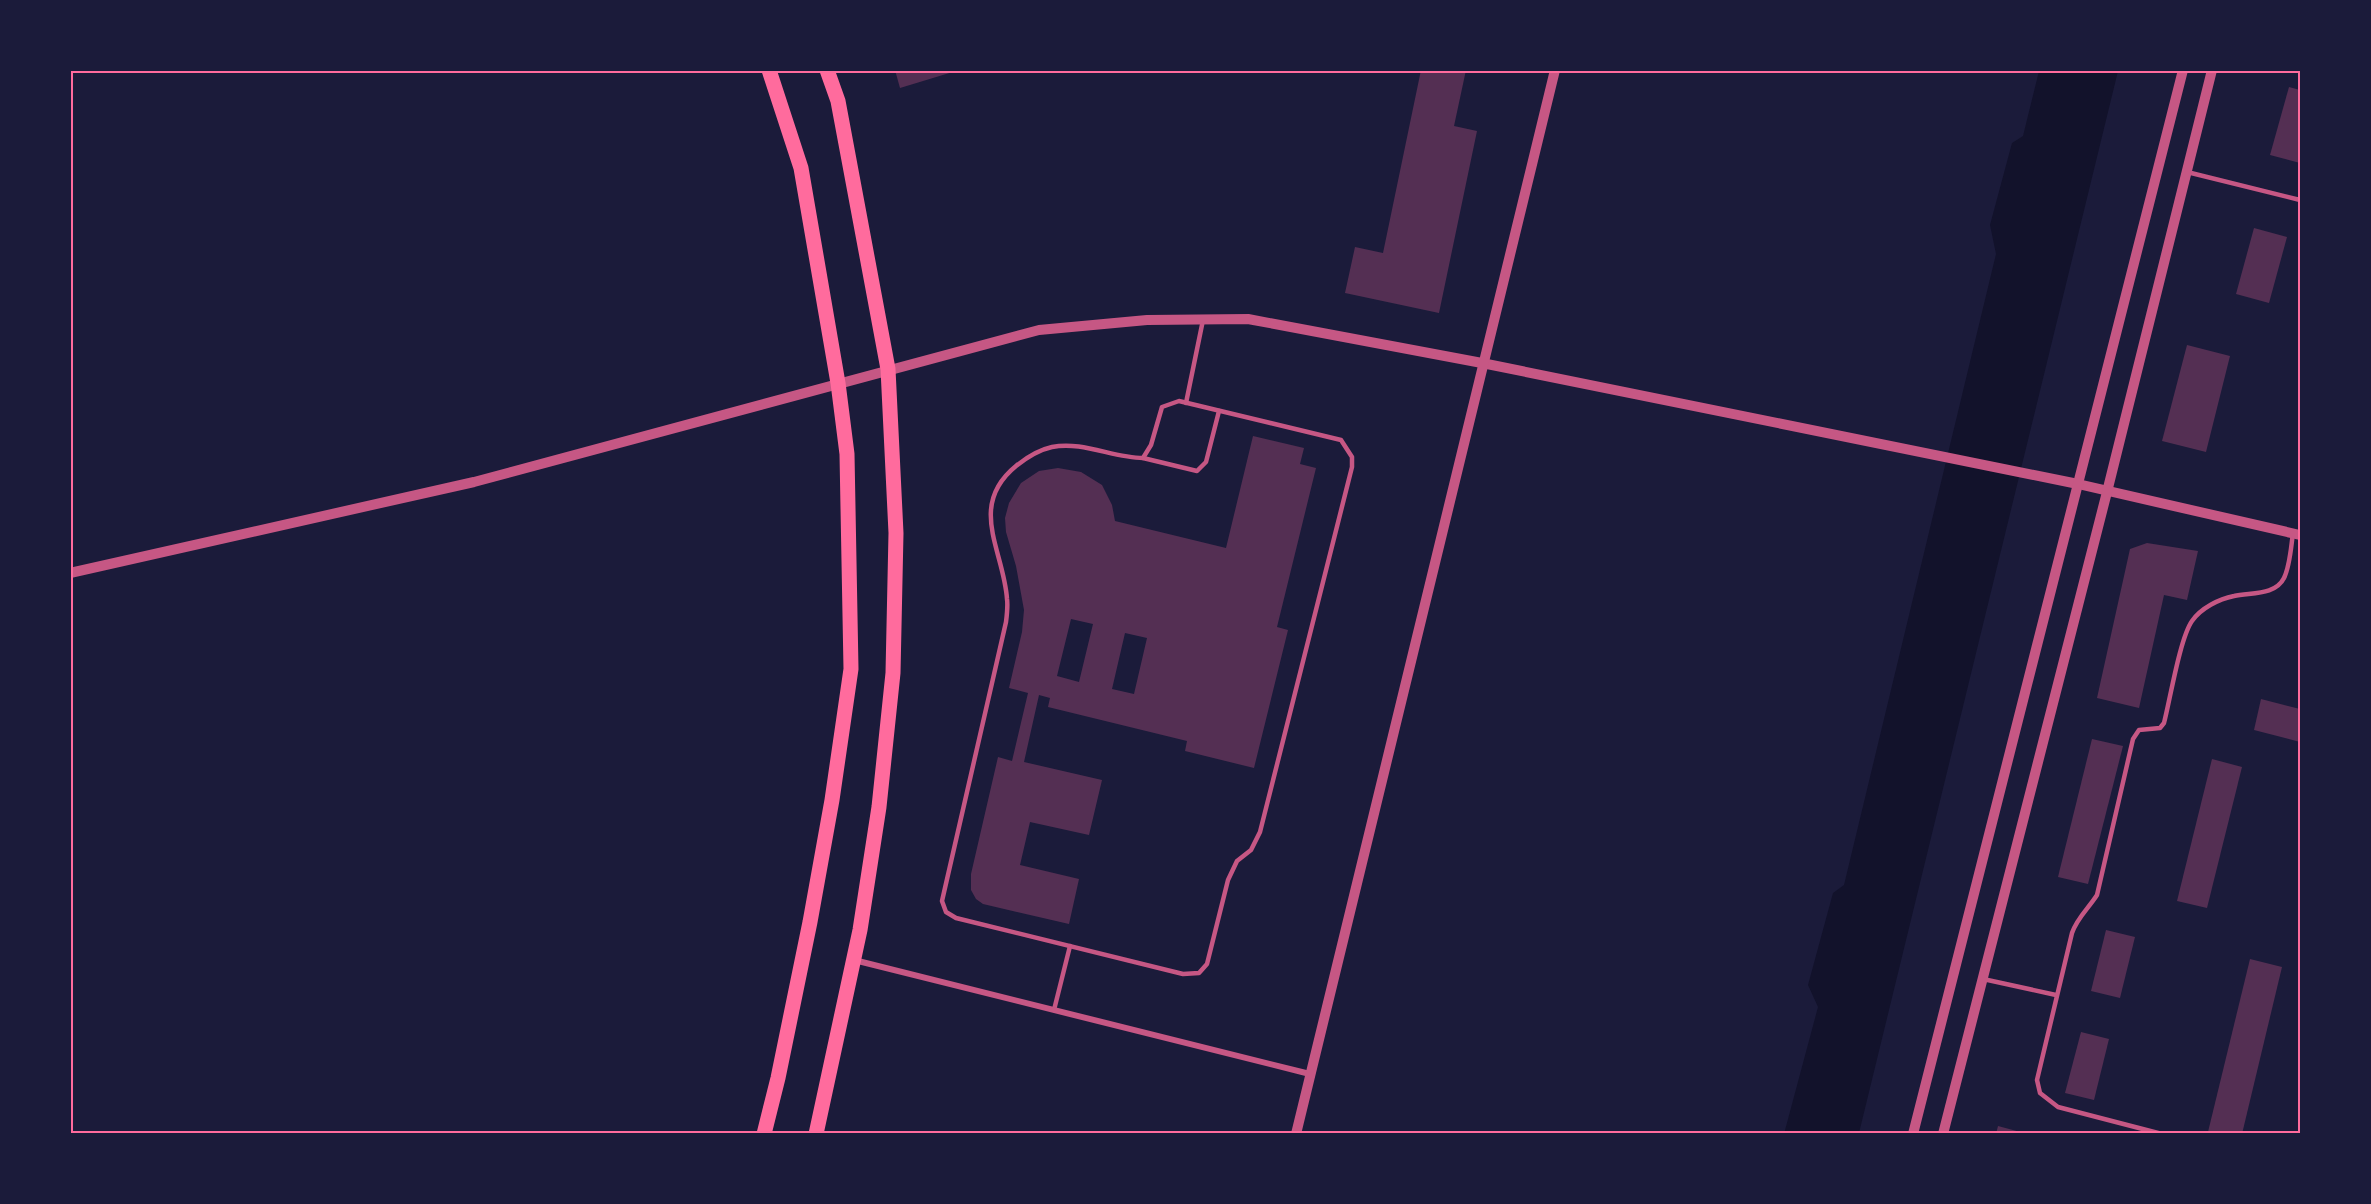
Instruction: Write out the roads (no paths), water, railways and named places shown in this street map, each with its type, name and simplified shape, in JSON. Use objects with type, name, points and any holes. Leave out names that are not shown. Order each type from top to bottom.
[{"type":"main road","points":[[764,1134],[778,1078],[810,922],[832,800],[851,669],[846,454],[838,383],[801,168],[769,70]]},
{"type":"main road","points":[[816,1134],[854,960],[879,807],[893,673],[896,534],[888,369],[838,101],[827,70]]},
{"type":"street","points":[[1296,1134],[1555,70]]},
{"type":"street","points":[[1913,1134],[2183,70]]},
{"type":"street","points":[[1943,1134],[2212,70]]},
{"type":"street","points":[[70,573],[474,482],[1039,330],[1147,320],[1203,319],[1248,319],[1482,363],[2078,484],[2297,534]]},
{"type":"street","points":[[854,960],[1310,1074]]},
{"type":"lane","points":[[2187,172],[2301,200]]},
{"type":"lane","points":[[1186,403],[1203,319]]},
{"type":"lane","points":[[1143,458],[1151,445],[1162,407],[1179,401],[1341,440],[1352,457],[1352,467],[1260,832],[1251,850],[1237,861],[1228,880],[1208,964],[1199,973],[1183,974],[956,918],[946,912],[942,901],[1006,622],[1007,598],[993,543],[991,510],[996,489],[1006,474],[1028,457],[1053,447],[1088,448],[1197,471],[1206,462],[1220,411]]},
{"type":"lane","points":[[2162,1134],[2058,1107],[2040,1093],[2037,1080],[2067,946],[2076,920],[2097,895],[2133,739],[2139,730],[2160,728],[2164,723],[2184,641],[2192,622],[2208,606],[2233,596],[2273,589],[2284,579],[2297,534]]},
{"type":"lane","points":[[1054,1010],[1070,946]]},
{"type":"lane","points":[[1982,979],[2056,995]]}]
